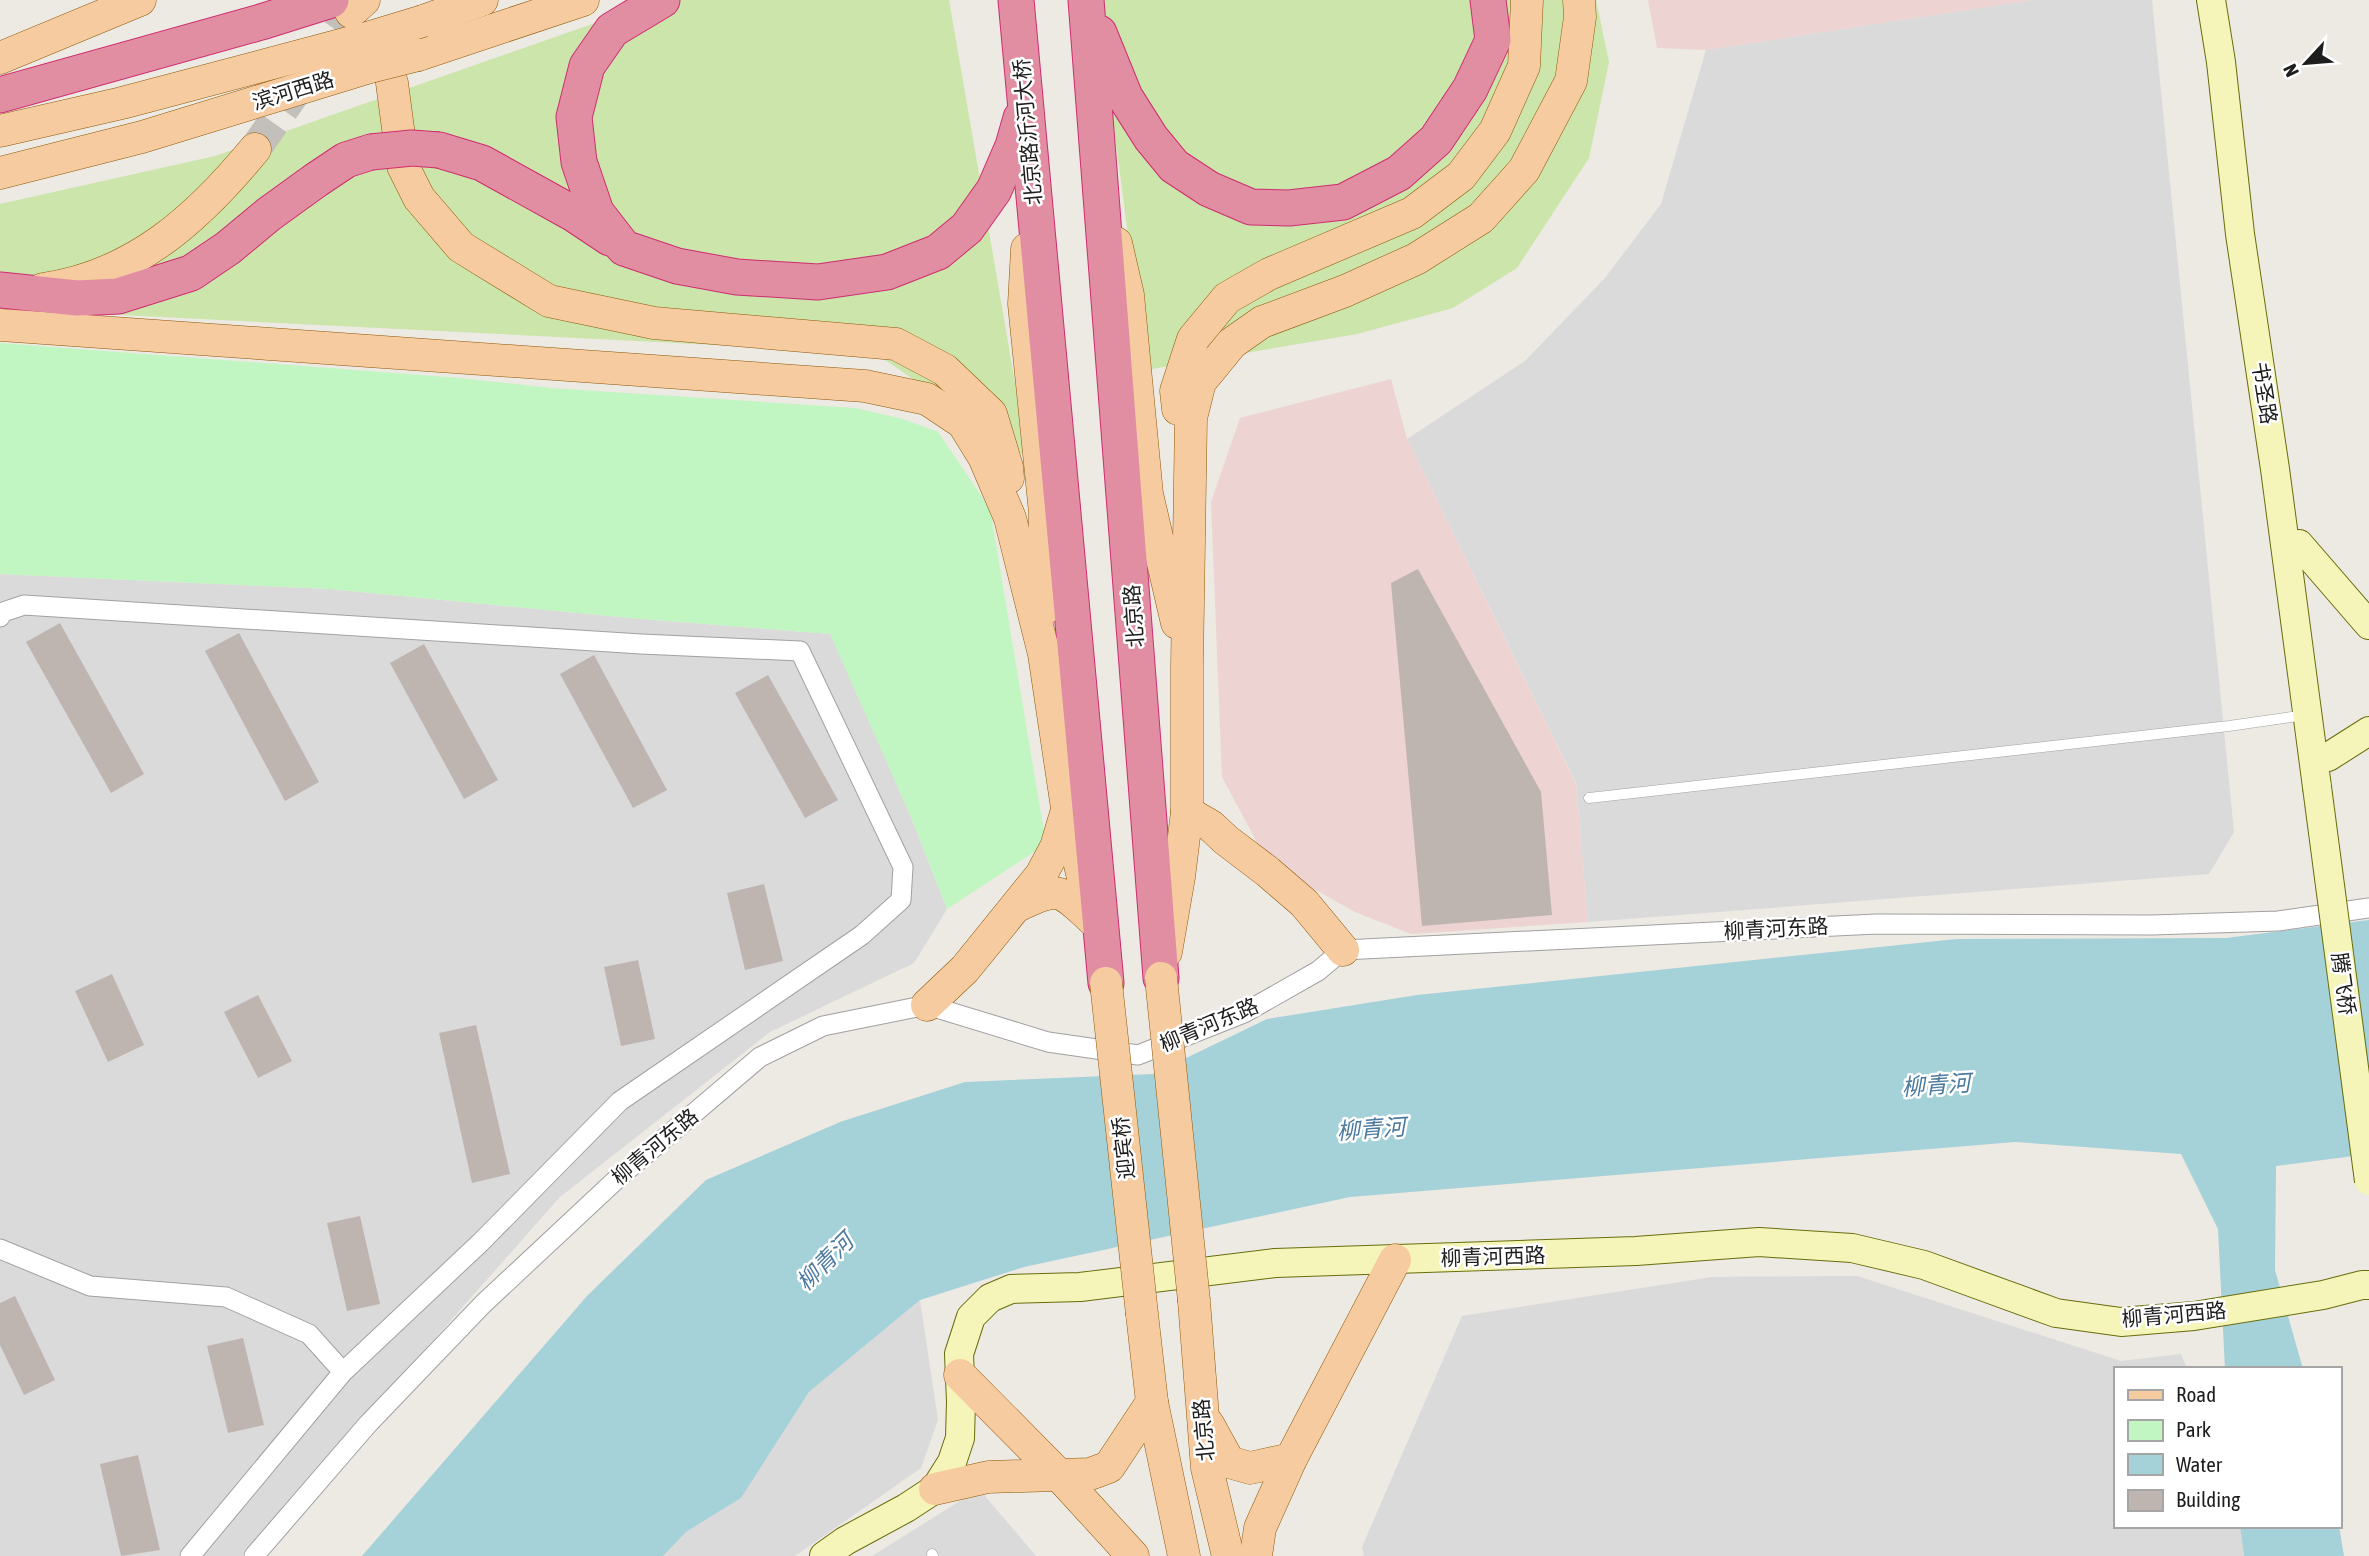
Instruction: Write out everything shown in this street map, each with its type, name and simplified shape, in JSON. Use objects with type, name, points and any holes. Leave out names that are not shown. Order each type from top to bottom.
[{"type":"highway","points":[[624,248],[596,212],[579,162],[575,117],[587,66],[612,30],[662,0]]},
{"type":"highway","name":"北京路沂河大桥","points":[[1016,0],[1106,983]]},
{"type":"highway","points":[[1086,1],[1125,97],[1151,138],[1174,166],[1209,189],[1251,207],[1289,208],[1343,202],[1399,173],[1436,140],[1470,89],[1493,40],[1488,0]]},
{"type":"highway","points":[[1086,1],[1099,163]]},
{"type":"highway","points":[[0,95],[261,22],[363,33]]},
{"type":"highway","points":[[9,291],[77,298],[118,296],[191,272],[228,248],[268,214],[346,160],[372,152],[412,148],[439,150],[482,163],[574,214],[624,248],[677,266],[737,277],[818,282],[887,272],[939,252],[967,228],[994,190],[1013,146],[1025,104]]},
{"type":"highway","name":"北京路","points":[[1099,163],[1161,978]]},
{"type":"main road","points":[[0,58],[140,0]]},
{"type":"main road","name":"滨河西路","points":[[0,131],[122,103],[363,33],[423,21],[482,0]]},
{"type":"main road","name":"滨河西路","points":[[7,173],[142,137],[363,33],[418,55],[583,0]]},
{"type":"main road","points":[[1190,543],[1176,390],[1193,339],[1227,298],[1269,274],[1412,213],[1461,176],[1495,131],[1524,66],[1527,0]]},
{"type":"main road","points":[[1161,978],[1180,877],[1187,811],[1186,665],[1191,418],[1200,382],[1232,343],[1262,322],[1345,291],[1416,259],[1481,218],[1524,170],[1571,81],[1580,17],[1579,0]]},
{"type":"main road","points":[[363,33],[403,166],[419,198],[461,247],[549,301],[654,323],[896,344],[945,370],[991,414],[1007,467],[1010,518]]},
{"type":"main road","points":[[9,291],[74,285],[110,271],[161,243],[200,211],[255,149]]},
{"type":"main road","points":[[1099,163],[1128,295],[1147,494],[1186,665]]},
{"type":"main road","points":[[1032,178],[1024,304],[1045,513],[1044,654]]},
{"type":"main road","points":[[0,326],[865,386],[927,398],[963,423],[984,457],[1010,518],[1044,654]]},
{"type":"main road","name":"迎宾桥","points":[[1044,654],[1067,808],[1106,983],[1142,1314]]},
{"type":"main road","points":[[927,1005],[965,969],[1041,875],[1056,847],[1067,808]]},
{"type":"main road","points":[[1187,811],[1211,825],[1304,903],[1343,950]]},
{"type":"main road","points":[[1180,877],[1193,847],[1226,840]]},
{"type":"main road","points":[[1017,906],[1047,891],[1066,895],[1092,919]]},
{"type":"main road","name":"北京路","points":[[1161,978],[1194,1301],[1207,1468],[1228,1556]]},
{"type":"main road","points":[[1256,1556],[1260,1528],[1291,1460],[1395,1260]]},
{"type":"main road","name":"北京路","points":[[1142,1314],[1152,1402],[1184,1556]]},
{"type":"main road","points":[[960,1375],[1058,1474],[1133,1556]]},
{"type":"main road","points":[[935,1489],[988,1477],[1090,1474],[1109,1466],[1152,1402]]},
{"type":"main road","points":[[1201,1412],[1229,1462],[1250,1468],[1291,1460]]},
{"type":"street","name":"书圣路","points":[[2211,0],[2221,62],[2240,234],[2275,468],[2307,714],[2324,786]]},
{"type":"street","name":"书圣路","points":[[2226,0],[2254,233],[2328,757],[2324,786]]},
{"type":"street","points":[[2299,544],[2369,625]]},
{"type":"street","points":[[0,617],[0,613],[24,605],[641,644],[800,651],[904,866],[901,900],[862,935],[620,1101],[481,1242],[343,1372],[190,1556]]},
{"type":"street","points":[[2328,757],[2369,731]]},
{"type":"street","name":"腾飞桥","points":[[2324,786],[2369,1072]]},
{"type":"street","name":"腾飞桥","points":[[2324,786],[2369,1181]]},
{"type":"street","name":"柳青河东路","points":[[254,1556],[368,1424],[483,1304],[619,1177],[760,1057],[823,1026],[927,1005],[1048,1042],[1138,1055],[1244,1013],[1318,971],[1343,950],[1877,924],[2152,925],[2278,921],[2369,908]]},
{"type":"street","name":"柳青河西路","points":[[824,1556],[935,1489],[952,1462],[960,1438],[959,1354],[971,1317],[990,1298],[1011,1289],[1080,1287],[1275,1263],[1636,1251],[1759,1242],[1852,1248],[1924,1265],[2056,1313],[2121,1322],[2194,1316],[2369,1285]]},
{"type":"street","points":[[0,1249],[90,1286],[226,1297],[309,1334],[343,1372]]},
{"type":"street","name":"柳青河西路","points":[[2323,1295],[2369,1295]]},
{"type":"lane","points":[[1589,798],[2229,726],[2307,714]]},
{"type":"shaded area","points":[[1648,0],[2032,0],[1706,50],[1657,48]]},
{"type":"shaded area","points":[[2032,0],[2152,0],[2234,832],[2209,874],[1588,922],[1576,783],[1407,439],[1525,361],[1605,278],[1661,204],[1706,50]]},
{"type":"shaded area","points":[[1391,379],[1407,439],[1576,784],[1588,922],[1411,934],[1355,912],[1268,863],[1222,777],[1211,502],[1240,418]]},
{"type":"shaded area","points":[[0,574],[329,589],[831,634],[911,817],[947,909],[914,963],[770,1032],[560,1197],[242,1556],[0,1556]]},
{"type":"shaded area","points":[[1857,1276],[2121,1361],[2181,1354],[2186,1367],[2114,1367],[2114,1528],[2240,1528],[2244,1556],[1364,1556],[1362,1547],[1462,1316],[1712,1277]]},
{"type":"shaded area","points":[[920,1300],[938,1420],[921,1468],[795,1556],[663,1556],[686,1532],[741,1498],[809,1392]]},
{"type":"shaded area","points":[[979,1489],[1036,1556],[872,1556]]},
{"type":"green space","points":[[661,0],[949,0],[1028,458],[875,353],[102,314],[130,279],[96,264],[53,278],[0,281],[0,204],[215,156]]},
{"type":"green space","points":[[1103,0],[1596,0],[1609,62],[1589,158],[1517,268],[1453,308],[1357,334],[1146,370],[1104,54]]},
{"type":"green space","points":[[0,343],[459,378],[551,388],[855,408],[903,419],[938,432],[990,509],[1046,844],[947,909],[911,817],[830,634],[329,589],[0,574]]},
{"type":"water","name":"柳青河","points":[[2369,920],[2369,1154],[2276,1166],[2275,1270],[2302,1367],[2225,1367],[2218,1229],[2181,1154],[2015,1142],[1350,1197],[1024,1267],[920,1300],[809,1392],[741,1498],[686,1532],[663,1556],[362,1556],[587,1296],[706,1180],[840,1122],[965,1082],[1153,1074],[1267,1019],[1417,995],[1957,939],[2226,938]]},
{"type":"water","points":[[2240,1528],[2339,1528],[2344,1556],[2244,1556]]},
{"type":"building","points":[[1418,569],[1541,792],[1552,915],[1422,926],[1391,583]]},
{"type":"building","points":[[60,623],[144,774],[111,793],[26,642]]},
{"type":"building","points":[[239,633],[319,782],[285,801],[205,651]]},
{"type":"building","points":[[424,644],[498,780],[464,799],[390,663]]},
{"type":"building","points":[[594,655],[667,790],[633,808],[560,674]]},
{"type":"building","points":[[768,675],[838,800],[805,818],[735,693]]},
{"type":"building","points":[[764,884],[783,961],[745,970],[727,893]]},
{"type":"building","points":[[638,960],[655,1039],[621,1046],[604,967]]},
{"type":"building","points":[[112,974],[144,1045],[108,1062],[75,991]]},
{"type":"building","points":[[258,995],[292,1061],[258,1078],[224,1012]]},
{"type":"building","points":[[476,1025],[510,1174],[472,1183],[439,1033]]},
{"type":"building","points":[[360,1216],[380,1304],[347,1311],[327,1223]]},
{"type":"building","points":[[15,1296],[55,1380],[24,1395],[0,1345],[0,1303]]},
{"type":"building","points":[[243,1338],[264,1425],[228,1433],[207,1346]]},
{"type":"building","points":[[138,1455],[160,1550],[121,1556],[100,1464]]},
{"type":"tunnel","points":[[255,149],[351,12]]}]
